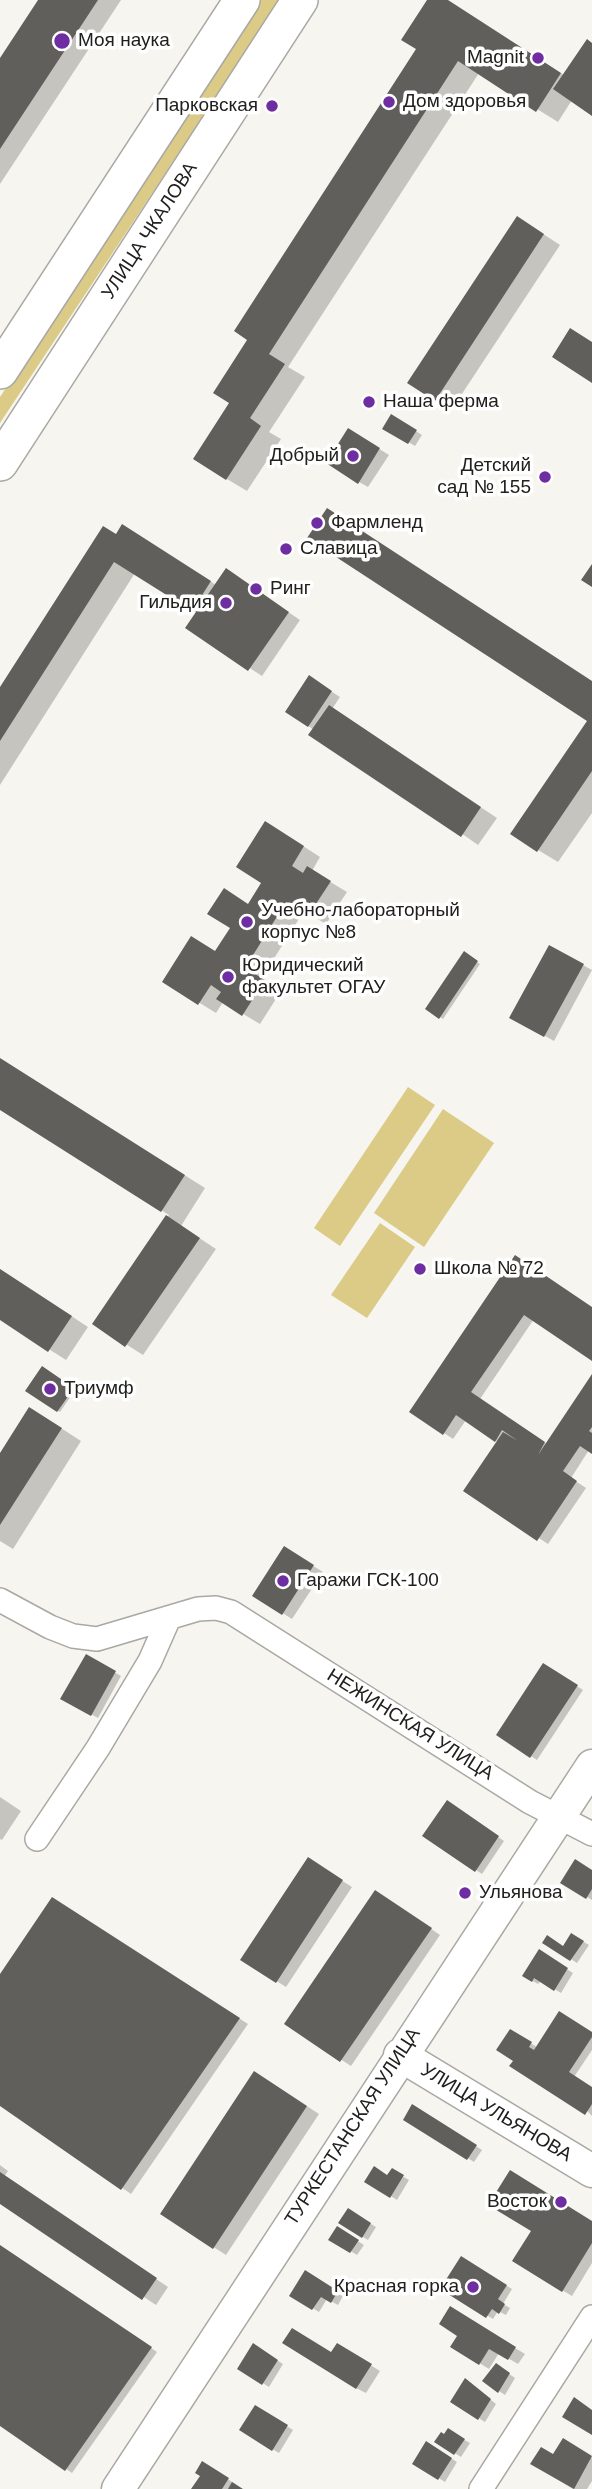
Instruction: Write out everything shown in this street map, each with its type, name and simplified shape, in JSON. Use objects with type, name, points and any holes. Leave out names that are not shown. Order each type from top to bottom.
[{"type":"main road","points":[[0,371],[242,0]]},
{"type":"main road","name":"УЛИЦА ЧКАЛОВА","points":[[0,463],[300,0]]},
{"type":"main road","name":"ТУРКЕСТАНСКАЯ УЛИЦА","points":[[120,2488],[400,2055],[592,1766]]},
{"type":"main road","name":"УЛИЦА УЛЬЯНОВА","points":[[400,2055],[592,2171]]},
{"type":"street","points":[[0,1600],[50,1628],[73,1636],[97,1639],[169,1618]]},
{"type":"street","name":"НЕЖИНСКАЯ УЛИЦА","points":[[169,1618],[198,1609],[216,1608],[231,1612],[558,1818],[592,1834]]},
{"type":"street","points":[[37,1839],[98,1748],[150,1661],[169,1618]]},
{"type":"street","points":[[481,2489],[592,2317]]},
{"type":"shaded area","points":[[259,0],[280,0],[0,423],[0,397]]},
{"type":"shaded area","points":[[408,1087],[435,1105],[340,1246],[314,1228]]},
{"type":"shaded area","points":[[443,1109],[494,1143],[424,1247],[374,1213]]},
{"type":"shaded area","points":[[380,1223],[415,1247],[367,1318],[331,1295]]},
{"type":"building","points":[[38,0],[98,0],[0,149],[0,58]]},
{"type":"building","points":[[427,0],[448,0],[561,73],[536,112],[458,61],[269,354],[285,364],[250,418],[261,426],[226,480],[193,459],[229,403],[213,393],[247,340],[234,331],[416,49],[401,40]]},
{"type":"building","points":[[587,39],[592,43],[592,116],[553,89]]},
{"type":"building","points":[[517,216],[544,234],[435,401],[407,383]]},
{"type":"building","points":[[570,328],[592,342],[592,383],[552,357]]},
{"type":"building","name":"Наша ферма","points":[[366,396],[375,401],[371,407],[363,403]]},
{"type":"building","points":[[391,414],[417,430],[408,444],[382,429]]},
{"type":"building","name":"Добрый","points":[[348,428],[380,448],[358,484],[326,463]]},
{"type":"building","points":[[327,508],[592,681],[592,771],[537,852],[510,834],[587,721],[307,538]]},
{"type":"building","points":[[122,524],[211,581],[192,611],[114,562],[0,741],[0,687],[103,526],[116,534]]},
{"type":"building","name":"Славица","points":[[286,544],[291,547],[287,554],[282,551]]},
{"type":"building","points":[[592,564],[592,587],[581,580]]},
{"type":"building","points":[[226,568],[289,612],[248,671],[185,628]]},
{"type":"building","points":[[309,675],[332,691],[308,727],[285,712]]},
{"type":"building","points":[[329,705],[481,807],[461,837],[308,735]]},
{"type":"building","name":"Учебно-лабораторный корпус №8","points":[[265,821],[304,846],[292,866],[303,873],[307,866],[331,881],[308,916],[286,902],[245,968],[265,980],[242,1016],[216,999],[221,992],[211,985],[198,1005],[162,982],[191,936],[215,951],[230,928],[207,914],[224,888],[248,904],[261,883],[236,867]]},
{"type":"building","points":[[549,945],[584,964],[544,1037],[509,1018]]},
{"type":"building","points":[[464,951],[478,961],[439,1019],[425,1009]]},
{"type":"building","points":[[0,1058],[185,1175],[161,1212],[0,1110]]},
{"type":"building","points":[[166,1215],[200,1238],[125,1347],[92,1324]]},
{"type":"building","points":[[515,1255],[592,1307],[592,1361],[524,1315],[471,1392],[545,1442],[538,1455],[592,1374],[592,1427],[589,1431],[592,1433],[592,1454],[580,1446],[563,1471],[577,1481],[537,1541],[463,1491],[503,1432],[518,1441],[502,1430],[495,1442],[456,1415],[443,1435],[409,1412]]},
{"type":"building","points":[[0,1269],[72,1316],[48,1352],[0,1320]]},
{"type":"building","name":"Триумф","points":[[42,1366],[74,1388],[57,1412],[25,1391]]},
{"type":"building","points":[[29,1407],[62,1428],[0,1525],[0,1453]]},
{"type":"building","name":"Гаражи ГСК-100","points":[[284,1546],[314,1565],[282,1615],[252,1596]]},
{"type":"building","points":[[86,1654],[116,1671],[91,1716],[60,1699]]},
{"type":"building","points":[[543,1663],[578,1685],[530,1758],[496,1735]]},
{"type":"building","points":[[447,1800],[499,1836],[475,1872],[422,1836]]},
{"type":"building","points":[[308,1857],[343,1880],[276,1983],[240,1960]]},
{"type":"building","points":[[575,1859],[592,1870],[592,1889],[586,1899],[560,1883]]},
{"type":"building","points":[[375,1890],[432,1928],[340,2062],[284,2024]]},
{"type":"building","points":[[52,1897],[240,2018],[121,2190],[0,2106],[0,1974]]},
{"type":"building","points":[[571,1933],[584,1941],[570,1961],[542,1943],[547,1935],[563,1946]]},
{"type":"building","points":[[539,1949],[568,1968],[554,1991],[534,1978],[532,1982],[522,1976]]},
{"type":"building","points":[[559,2011],[592,2032],[592,2037],[569,2072],[592,2087],[592,2104],[585,2115],[509,2066],[513,2061],[496,2050],[510,2029],[532,2042],[529,2047],[534,2050]]},
{"type":"building","points":[[254,2071],[307,2106],[213,2249],[160,2214]]},
{"type":"building","points":[[412,2104],[477,2145],[467,2160],[403,2120]]},
{"type":"building","points":[[374,2166],[387,2175],[392,2168],[404,2175],[390,2198],[364,2182]]},
{"type":"building","points":[[510,2170],[592,2221],[592,2243],[562,2292],[512,2261],[531,2231],[488,2205]]},
{"type":"building","points":[[0,2172],[157,2278],[142,2300],[0,2204]]},
{"type":"building","points":[[348,2208],[371,2223],[362,2238],[338,2223]]},
{"type":"building","points":[[337,2226],[359,2240],[350,2253],[328,2240]]},
{"type":"building","points":[[0,2245],[152,2347],[65,2471],[0,2426]]},
{"type":"building","name":"Красная горка","points":[[461,2256],[507,2285],[498,2299],[505,2304],[499,2314],[492,2309],[486,2318],[440,2289]]},
{"type":"building","points":[[305,2270],[338,2291],[331,2303],[321,2297],[312,2310],[289,2296]]},
{"type":"building","points":[[450,2306],[516,2347],[508,2360],[489,2349],[479,2365],[450,2347],[457,2336],[439,2324]]},
{"type":"building","points":[[292,2328],[331,2352],[337,2343],[372,2364],[356,2389],[282,2343]]},
{"type":"building","points":[[253,2343],[278,2360],[262,2385],[237,2369]]},
{"type":"building","points":[[496,2363],[510,2373],[498,2393],[482,2381]]},
{"type":"building","points":[[465,2378],[491,2399],[478,2420],[450,2402]]},
{"type":"building","points":[[574,2397],[592,2410],[592,2435],[562,2417]]},
{"type":"building","points":[[255,2405],[288,2425],[272,2451],[239,2430]]},
{"type":"building","points":[[448,2428],[465,2439],[454,2455],[434,2442],[441,2432],[444,2434]]},
{"type":"building","points":[[563,2438],[592,2456],[574,2489],[530,2464],[541,2447],[553,2454]]},
{"type":"building","points":[[426,2441],[452,2458],[438,2480],[412,2464]]},
{"type":"building","points":[[202,2461],[229,2478],[222,2489],[191,2489],[200,2476],[195,2473]]},
{"type":"building","points":[[232,2482],[243,2489],[228,2489]]},
{"type":"place","name":"Моя наука","points":[[62,41]]},
{"type":"place","name":"Magnit","points":[[538,58]]},
{"type":"place","name":"Дом здоровья","points":[[389,102]]},
{"type":"place","name":"Парковская","points":[[272,106]]},
{"type":"place","name":"Наша ферма","points":[[369,402]]},
{"type":"place","name":"Добрый","points":[[353,456]]},
{"type":"place","name":"Детский сад № 155","points":[[545,477]]},
{"type":"place","name":"Фармленд","points":[[317,523]]},
{"type":"place","name":"Славица","points":[[286,549]]},
{"type":"place","name":"Ринг","points":[[256,589]]},
{"type":"place","name":"Гильдия","points":[[226,603]]},
{"type":"place","name":"Учебно-лабораторный корпус №8","points":[[247,922]]},
{"type":"place","name":"Юридический факультет ОГАУ","points":[[228,977]]},
{"type":"place","name":"Школа № 72","points":[[420,1269]]},
{"type":"place","name":"Триумф","points":[[50,1389]]},
{"type":"place","name":"Гаражи ГСК-100","points":[[283,1581]]},
{"type":"place","name":"Ульянова","points":[[465,1893]]},
{"type":"place","name":"Восток","points":[[561,2202]]},
{"type":"place","name":"Красная горка","points":[[473,2287]]}]
